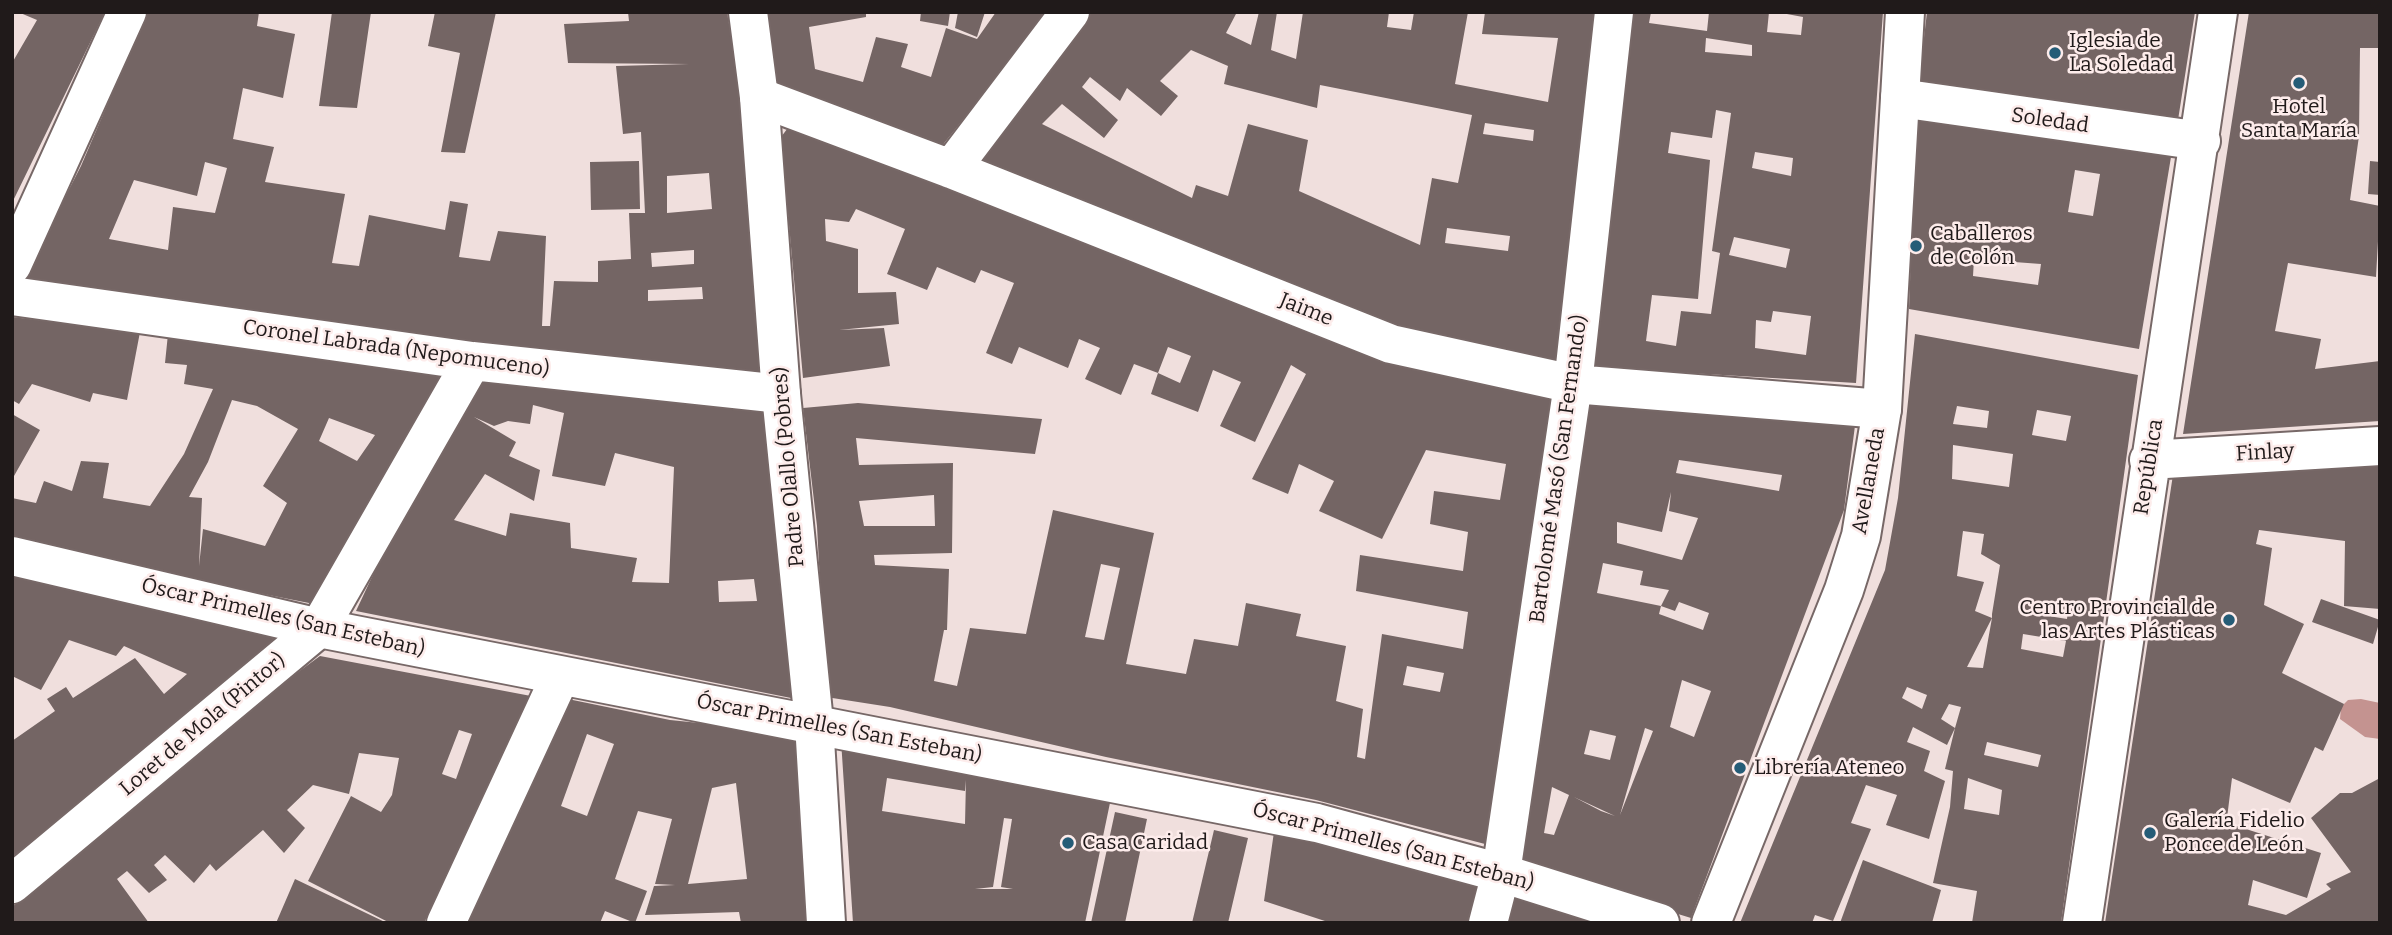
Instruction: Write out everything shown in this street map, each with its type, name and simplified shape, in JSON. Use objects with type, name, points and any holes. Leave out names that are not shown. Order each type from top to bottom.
[{"type":"street","points":[[12,265],[127,12]]},
{"type":"street","name":"Padre Olallo (Pobres)","points":[[748,12],[759,97],[781,394],[814,723],[826,923]]},
{"type":"street","points":[[951,169],[1070,12]]},
{"type":"street","name":"Bartolomé Masó (San Fernando)","points":[[1488,923],[1501,873],[1573,384],[1615,12]]},
{"type":"street","name":"Avellaneda","points":[[1711,923],[1847,579],[1861,536],[1882,409],[1905,12]]},
{"type":"street","name":"República","points":[[2082,923],[2150,460],[2201,141],[2218,12]]},
{"type":"street","name":"Jaime","points":[[759,97],[951,169],[1391,344],[1573,384],[1882,409]]},
{"type":"street","name":"Soledad","points":[[1900,98],[2023,118],[2201,141]]},
{"type":"street","name":"Coronel Labrada (Nepomuceno)","points":[[12,296],[472,361],[781,394]]},
{"type":"street","name":"Loret de Mola (Pintor)","points":[[12,884],[320,628],[472,361]]},
{"type":"street","name":"Finlay","points":[[2150,460],[2380,446]]},
{"type":"street","name":"Óscar Primelles (San Esteban)","points":[[12,556],[320,628],[560,677],[814,723],[1317,822],[1501,873],[1660,923]]},
{"type":"street","points":[[446,923],[560,677]]},
{"type":"shaded area","points":[[2361,699],[2380,703],[2380,739],[2365,737],[2340,719],[2341,707],[2348,700]]},
{"type":"building","points":[[18,12],[105,12],[12,203],[12,63],[37,20]]},
{"type":"building","points":[[147,12],[259,12],[257,26],[295,34],[283,98],[243,88],[233,139],[274,147],[265,182],[345,194],[332,263],[359,266],[369,215],[445,230],[450,201],[468,204],[459,257],[490,261],[498,231],[546,236],[542,326],[550,326],[554,281],[598,282],[598,261],[631,259],[629,213],[645,213],[641,132],[623,134],[616,66],[689,64],[568,63],[564,24],[629,21],[628,12],[727,12],[746,127],[766,379],[20,285],[81,166]],"holes":[[[205,162],[227,168],[215,213],[173,207],[168,250],[109,239],[134,180],[197,196]],[[709,173],[712,209],[667,213],[667,176]],[[694,250],[694,264],[652,267],[651,253]],[[702,287],[703,299],[648,301],[648,290]]]},
{"type":"building","points":[[332,12],[371,12],[357,108],[319,106]]},
{"type":"building","points":[[435,12],[496,12],[465,153],[441,152],[460,53],[428,46]]},
{"type":"building","points":[[765,12],[866,12],[866,17],[809,27],[815,69],[863,82],[876,37],[908,44],[901,67],[931,77],[946,28],[977,39],[996,12],[1048,12],[938,151],[773,86]]},
{"type":"building","points":[[921,12],[950,12],[948,26],[920,21]]},
{"type":"building","points":[[958,12],[985,12],[977,37],[955,28]]},
{"type":"building","points":[[1087,12],[1237,12],[1226,33],[1251,45],[1259,12],[1277,12],[1271,50],[1296,59],[1303,12],[1389,12],[1387,27],[1411,30],[1414,12],[1468,12],[1455,84],[1548,102],[1558,38],[1482,34],[1485,12],[1597,12],[1556,364],[1400,334],[975,164]],"holes":[[[1191,50],[1228,66],[1224,84],[1317,108],[1320,85],[1472,115],[1458,183],[1432,178],[1420,245],[1299,191],[1308,140],[1248,124],[1228,196],[1196,185],[1192,198],[1042,124],[1062,104],[1104,138],[1118,120],[1082,87],[1090,77],[1120,101],[1127,88],[1161,116],[1178,96],[1160,81]],[[1485,123],[1534,130],[1533,141],[1483,134]],[[1447,228],[1510,236],[1508,251],[1445,243]]]},
{"type":"building","points":[[1631,12],[1651,12],[1649,23],[1707,31],[1709,12],[1769,12],[1767,32],[1801,35],[1803,17],[1776,12],[1883,12],[1856,383],[1589,367]],"holes":[[[1706,38],[1752,45],[1752,56],[1705,52]],[[1716,110],[1731,113],[1712,251],[1720,253],[1711,314],[1681,311],[1676,346],[1646,341],[1652,295],[1698,299],[1710,160],[1668,153],[1671,132],[1712,138]],[[1755,152],[1793,158],[1791,176],[1752,168]],[[1734,237],[1790,249],[1786,268],[1729,255]],[[1773,311],[1811,316],[1806,355],[1755,348],[1756,320],[1771,322]]]},
{"type":"building","name":"Iglesia de La Soledad","points":[[1927,12],[2195,12],[2178,120],[1919,81]]},
{"type":"building","points":[[2249,12],[2380,12],[2380,48],[2360,48],[2359,136],[2350,200],[2380,206],[2376,277],[2288,263],[2275,331],[2321,339],[2315,369],[2380,361],[2380,421],[2183,434]]},
{"type":"building","points":[[1916,118],[2171,157],[2139,349],[1909,309]],"holes":[[[2075,170],[2100,174],[2093,216],[2068,212]],[[1974,259],[2041,264],[2038,285],[1973,276]]]},
{"type":"building","points":[[794,120],[1553,389],[1485,844],[1316,800],[1106,757],[890,707],[826,697],[817,526],[803,408],[858,403],[1042,419],[1035,454],[856,438],[859,465],[953,463],[952,553],[874,555],[875,565],[949,569],[947,630],[944,630],[934,681],[957,686],[970,628],[1026,634],[1053,510],[1154,533],[1126,664],[1186,674],[1194,639],[1238,646],[1246,603],[1301,614],[1296,636],[1346,646],[1336,701],[1363,709],[1357,757],[1365,759],[1382,634],[1463,649],[1468,612],[1356,591],[1360,555],[1463,571],[1468,532],[1430,524],[1434,491],[1500,500],[1506,464],[1426,450],[1382,539],[1319,511],[1334,481],[1299,464],[1288,494],[1252,479],[1306,374],[1291,365],[1255,442],[1220,426],[1241,382],[1213,370],[1198,412],[1151,394],[1158,373],[1134,364],[1121,395],[1085,379],[1100,348],[1079,339],[1068,368],[1019,347],[1012,364],[986,353],[1014,283],[981,270],[975,283],[937,267],[927,290],[887,274],[905,229],[856,209],[849,222],[825,219],[826,241],[858,249],[858,293],[896,292],[899,324],[839,330],[884,328],[890,366],[803,378],[781,137]],"holes":[[[1168,347],[1191,356],[1180,383],[1158,373]],[[934,495],[935,526],[864,526],[859,501]],[[1101,564],[1120,568],[1104,640],[1085,637]],[[1407,666],[1444,673],[1440,692],[1403,685]]]},
{"type":"building","points":[[639,161],[640,209],[591,210],[590,162]]},
{"type":"building","points":[[2370,161],[2380,162],[2380,195],[2368,194]]},
{"type":"building","points":[[12,317],[140,332],[127,400],[93,393],[90,402],[32,384],[19,404],[12,400]]},
{"type":"building","points":[[168,334],[443,373],[314,604],[198,581],[12,536],[12,498],[36,503],[44,481],[72,491],[81,461],[109,463],[103,498],[150,506],[184,454],[213,389],[184,384],[187,365],[165,363]],"holes":[[[232,400],[257,406],[298,429],[263,486],[287,503],[265,546],[203,529],[199,566],[202,498],[189,497],[208,462]],[[329,418],[375,435],[357,461],[319,441]]]},
{"type":"building","points":[[1915,334],[2138,375],[2061,923],[1972,923],[1977,891],[1933,883],[1950,807],[1953,771],[1945,769],[1955,728],[1947,745],[1913,727],[1907,742],[1930,751],[1924,771],[1945,781],[1929,839],[1886,825],[1897,795],[1866,785],[1851,823],[1871,829],[1833,921],[1815,915],[1812,923],[1740,923],[1885,570],[1898,498]],"holes":[[[1957,406],[1989,411],[1987,428],[1953,424]],[[2037,410],[2071,416],[2066,441],[2032,435]],[[1953,445],[2013,454],[2009,487],[1952,479]],[[1963,531],[1984,534],[1981,554],[2000,565],[1992,618],[1975,611],[1984,582],[1957,576]],[[2037,605],[2068,610],[2067,619],[2036,614]],[[1992,618],[1983,668],[1967,667]],[[2023,634],[2066,641],[2063,657],[2021,649]],[[1907,687],[1927,695],[1922,709],[1902,698]],[[1949,704],[1961,707],[1955,728],[1941,719]],[[1987,742],[2041,755],[2038,767],[1984,755]],[[1968,778],[2002,790],[1999,815],[1964,809]]]},
{"type":"building","points":[[482,377],[764,405],[796,699],[356,611],[387,545]],"holes":[[[533,405],[564,413],[552,476],[605,486],[615,453],[674,467],[669,583],[632,582],[637,558],[571,548],[570,523],[510,513],[506,536],[454,520],[485,474],[534,501],[540,470],[509,456],[516,442],[474,417],[494,426],[508,421],[530,424]],[[754,579],[757,601],[719,602],[718,581]]]},
{"type":"building","points":[[1588,395],[1856,418],[1844,510],[1691,918],[1516,864]],"holes":[[[1679,460],[1782,475],[1779,491],[1676,473]],[[1671,492],[1669,511],[1698,518],[1682,560],[1617,543],[1617,522],[1662,532]],[[1603,563],[1643,571],[1640,585],[1669,590],[1661,606],[1597,593]],[[1679,602],[1709,613],[1703,630],[1659,614],[1661,606],[1675,611]],[[1682,680],[1711,691],[1694,737],[1670,727]],[[1645,728],[1653,731],[1620,815]],[[1590,730],[1616,736],[1610,760],[1584,754]],[[1552,787],[1569,795],[1554,835],[1544,833]]]},
{"type":"building","points":[[12,414],[40,430],[14,476],[12,475]]},
{"type":"building","points":[[2380,460],[2380,609],[2344,606],[2345,541],[2259,530],[2256,544],[2272,548],[2264,605],[2304,624],[2282,673],[2344,704],[2323,751],[2315,747],[2290,803],[2232,778],[2227,818],[2199,814],[2321,853],[2307,898],[2253,880],[2248,905],[2286,915],[2331,889],[2326,884],[2351,872],[2311,818],[2340,793],[2352,793],[2380,778],[2380,923],[2105,923],[2174,468]]},
{"type":"building","points":[[12,575],[211,621],[283,641],[101,790],[12,857],[12,741],[55,711],[47,699],[66,687],[73,698],[135,658],[164,694],[187,674],[124,646],[116,656],[69,640],[41,690],[12,676]]},
{"type":"building","points":[[2321,599],[2380,620],[2373,644],[2312,622]]},
{"type":"building","points":[[320,656],[531,696],[424,923],[390,923],[308,881],[351,796],[381,812],[392,795],[399,758],[359,753],[349,794],[313,785],[287,810],[305,828],[284,853],[263,830],[216,871],[210,864],[194,883],[165,855],[154,865],[167,880],[149,893],[127,871],[117,879],[149,923],[12,923],[12,907],[263,698]],"holes":[[[459,730],[472,734],[456,779],[442,774]]]},
{"type":"building","points":[[563,698],[670,720],[797,733],[814,923],[741,923],[739,912],[645,915],[654,886],[675,885],[655,884],[672,819],[638,811],[615,879],[647,891],[635,923],[605,911],[600,923],[466,923]],"holes":[[[587,734],[614,744],[587,816],[561,806]],[[736,783],[747,879],[688,884],[712,788]]]},
{"type":"building","points":[[841,740],[1111,798],[1085,923],[853,923]],"holes":[[[887,778],[965,791],[966,780],[965,824],[882,811]],[[1004,818],[1012,819],[1001,887],[1013,889],[975,889],[993,887]]]},
{"type":"building","points":[[1115,812],[1147,819],[1125,923],[1091,923]]},
{"type":"building","points":[[1275,825],[1481,878],[1470,923],[1331,923],[1264,901]]},
{"type":"building","points":[[1214,830],[1248,838],[1228,923],[1192,923]]},
{"type":"building","points":[[1863,860],[1941,890],[1932,923],[1840,923]]},
{"type":"building","points":[[295,879],[387,923],[276,923]]},
{"type":"building","points":[[1511,896],[1594,922],[1594,923],[1504,923]]},
{"type":"place","name":"Iglesia de La Soledad","points":[[2055,53]]},
{"type":"place","name":"Hotel Santa María","points":[[2299,83]]},
{"type":"place","name":"Caballeros de Colón","points":[[1916,246]]},
{"type":"place","name":"Centro Provincial de las Artes Plásticas","points":[[2229,620]]},
{"type":"place","name":"Librería Ateneo","points":[[1740,768]]},
{"type":"place","name":"Galería Fidelio Ponce de León","points":[[2150,833]]},
{"type":"place","name":"Casa Caridad","points":[[1068,843]]}]
